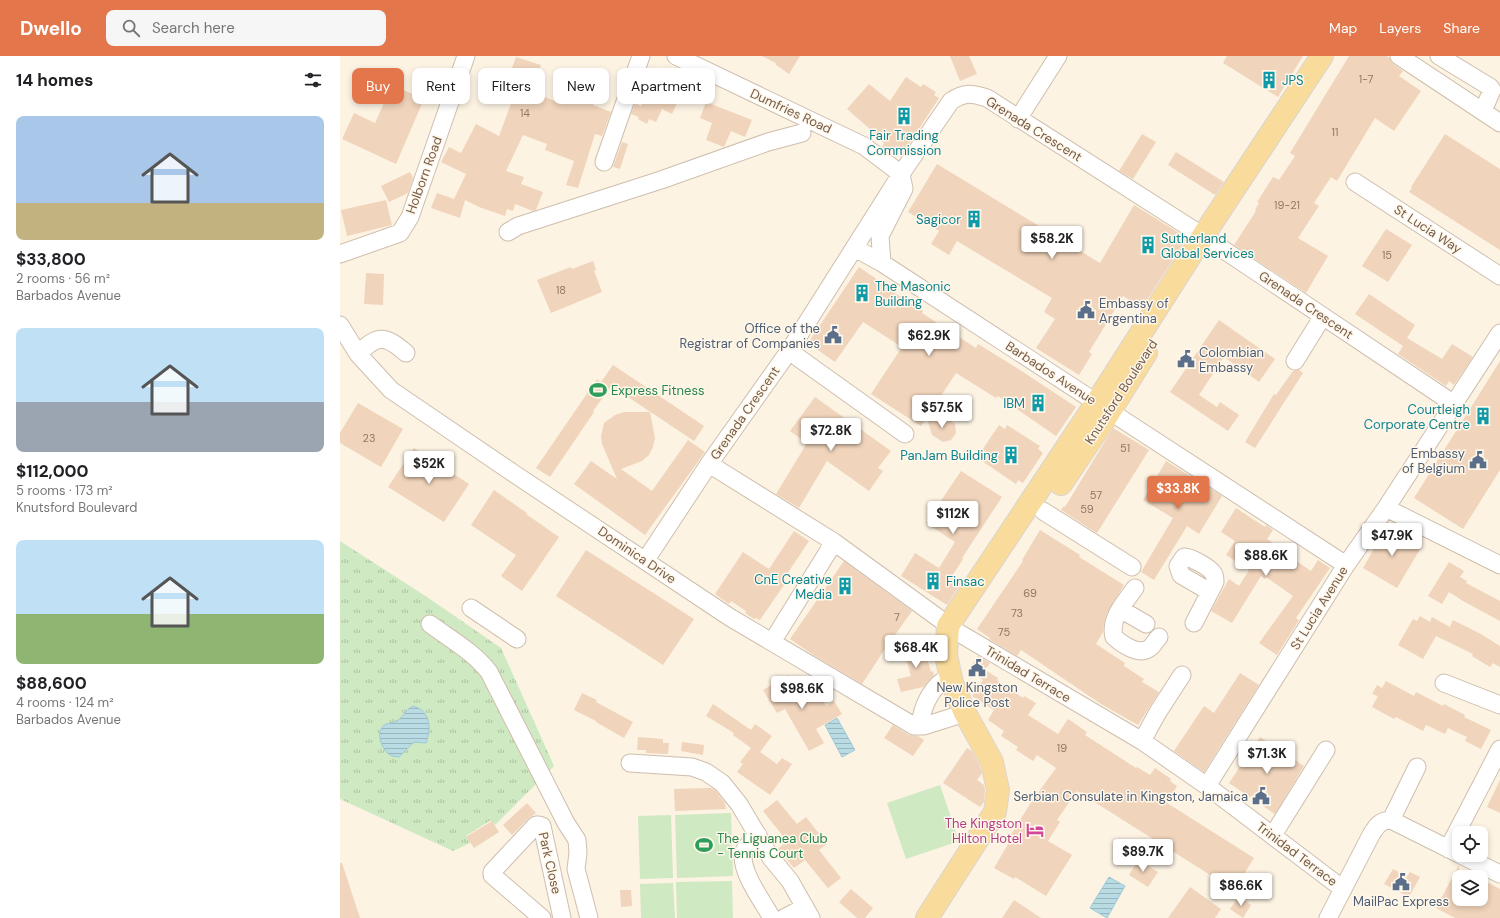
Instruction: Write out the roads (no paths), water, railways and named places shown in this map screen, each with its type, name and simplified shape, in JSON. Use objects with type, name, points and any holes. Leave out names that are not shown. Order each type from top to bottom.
[{"type":"main road","name":"Knutsford Boulevard","points":[[954,630],[1043,511],[1104,407],[1322,56]]},
{"type":"main road","name":"Knutsford Boulevard","points":[[1209,240],[1337,56]]},
{"type":"main road","name":"Knutsford Boulevard","points":[[927,918],[995,812],[998,790],[992,762],[965,713],[952,682],[946,655],[954,630],[1104,407]]},
{"type":"street","name":"Holborn Road","points":[[340,254],[400,233],[410,217],[466,56]]},
{"type":"street","points":[[604,162],[641,56]]},
{"type":"street","name":"Dumfries Road","points":[[676,56],[864,146],[901,174]]},
{"type":"street","points":[[1018,119],[1058,56]]},
{"type":"street","points":[[1399,56],[1500,123]]},
{"type":"street","points":[[1439,56],[1490,87],[1492,90],[1491,94],[1482,111]]},
{"type":"street","name":"Grenada Crescent","points":[[645,561],[709,464],[789,351],[901,174],[950,101],[960,95],[972,93],[987,98],[1209,240],[1454,404]]},
{"type":"street","points":[[508,232],[518,226],[661,180],[768,142],[802,133]]},
{"type":"street","points":[[882,262],[880,236],[904,189],[901,174]]},
{"type":"street","name":"St Lucia Way","points":[[1356,182],[1500,276]]},
{"type":"street","name":"Barbados Avenue","points":[[855,248],[882,262],[1346,565]]},
{"type":"street","points":[[1295,361],[1323,316]]},
{"type":"street","name":"Dominica Drive","points":[[340,325],[358,354],[391,390],[513,474],[731,618],[914,726],[920,726]]},
{"type":"street","name":"St Lucia Avenue","points":[[1207,786],[1346,565],[1386,508],[1500,333]]},
{"type":"street","points":[[358,354],[369,343],[381,339],[393,342],[406,353]]},
{"type":"street","points":[[789,351],[905,434]]},
{"type":"street","name":"Trinidad Terrace","points":[[709,464],[834,542],[954,630],[1142,741],[1207,786],[1343,889]]},
{"type":"street","points":[[1386,508],[1500,565]]},
{"type":"street","points":[[1043,511],[1132,567]]},
{"type":"street","points":[[772,642],[834,542]]},
{"type":"street","points":[[1135,588],[1114,620],[1112,630],[1114,637],[1118,641],[1133,649],[1143,651],[1150,648],[1158,637]]},
{"type":"street","points":[[1194,623],[1210,592]]},
{"type":"street","points":[[471,608],[517,639]]},
{"type":"street","points":[[1120,609],[1146,624]]},
{"type":"street","points":[[430,624],[472,654],[489,672],[562,816],[577,840],[578,853],[576,869],[589,918]]},
{"type":"street","points":[[950,672],[932,691],[921,717],[920,726],[965,713]]},
{"type":"street","points":[[1142,741],[1158,712],[1182,675]]},
{"type":"street","points":[[1444,683],[1500,705]]},
{"type":"street","points":[[1467,826],[1500,748]]},
{"type":"street","points":[[1273,835],[1326,750]]},
{"type":"street","points":[[630,763],[692,767],[706,772],[722,783],[739,804],[771,858],[790,881],[808,912],[784,918]]},
{"type":"street","points":[[1391,820],[1417,767]]},
{"type":"street","points":[[1328,918],[1377,825],[1385,820],[1391,820],[1452,851]]},
{"type":"street","name":"Park Close","points":[[542,918],[492,876],[492,872],[539,824],[542,826],[562,918]]},
{"type":"street","points":[[758,835],[743,851],[742,861],[745,871],[772,918]]},
{"type":"street","points":[[1475,862],[1500,874]]},
{"type":"water","points":[[413,706],[423,711],[428,720],[429,731],[426,743],[414,742],[399,757],[391,756],[381,744],[381,729],[386,724],[397,721],[408,709]]},
{"type":"water","points":[[837,718],[855,750],[842,757],[825,725]]},
{"type":"water","points":[[1109,877],[1125,886],[1107,918],[1090,908]]},
{"type":"place","name":"JPS","points":[[1269,80]]},
{"type":"place","name":"Fair Trading Commission","points":[[904,116]]},
{"type":"place","name":"Sagicor","points":[[974,219]]},
{"type":"place","name":"Sutherland Global Services","points":[[1148,245]]},
{"type":"place","name":"The Masonic Building","points":[[862,293]]},
{"type":"place","name":"Embassy of Argentina","points":[[1086,310]]},
{"type":"place","name":"Office of the Registrar of Companies","points":[[833,335]]},
{"type":"place","name":"Colombian Embassy","points":[[1186,359]]},
{"type":"place","name":"Express Fitness","points":[[598,390]]},
{"type":"place","name":"IBM","points":[[1038,403]]},
{"type":"place","name":"Courtleigh Corporate Centre","points":[[1483,416]]},
{"type":"place","name":"PanJam Building","points":[[1011,455]]},
{"type":"place","name":"Embassy of Belgium","points":[[1478,460]]},
{"type":"place","name":"Finsac","points":[[933,581]]},
{"type":"place","name":"CnE Creative Media","points":[[845,586]]},
{"type":"place","name":"New Kingston Police Post","points":[[977,668]]},
{"type":"place","name":"Serbian Consulate in Kingston, Jamaica","points":[[1261,796]]},
{"type":"place","name":"The Kingston Hilton Hotel","points":[[1035,830]]},
{"type":"place","name":"The Liguanea Club - Tennis Court","points":[[704,845]]},
{"type":"place","name":"MailPac Express","points":[[1401,882]]}]
